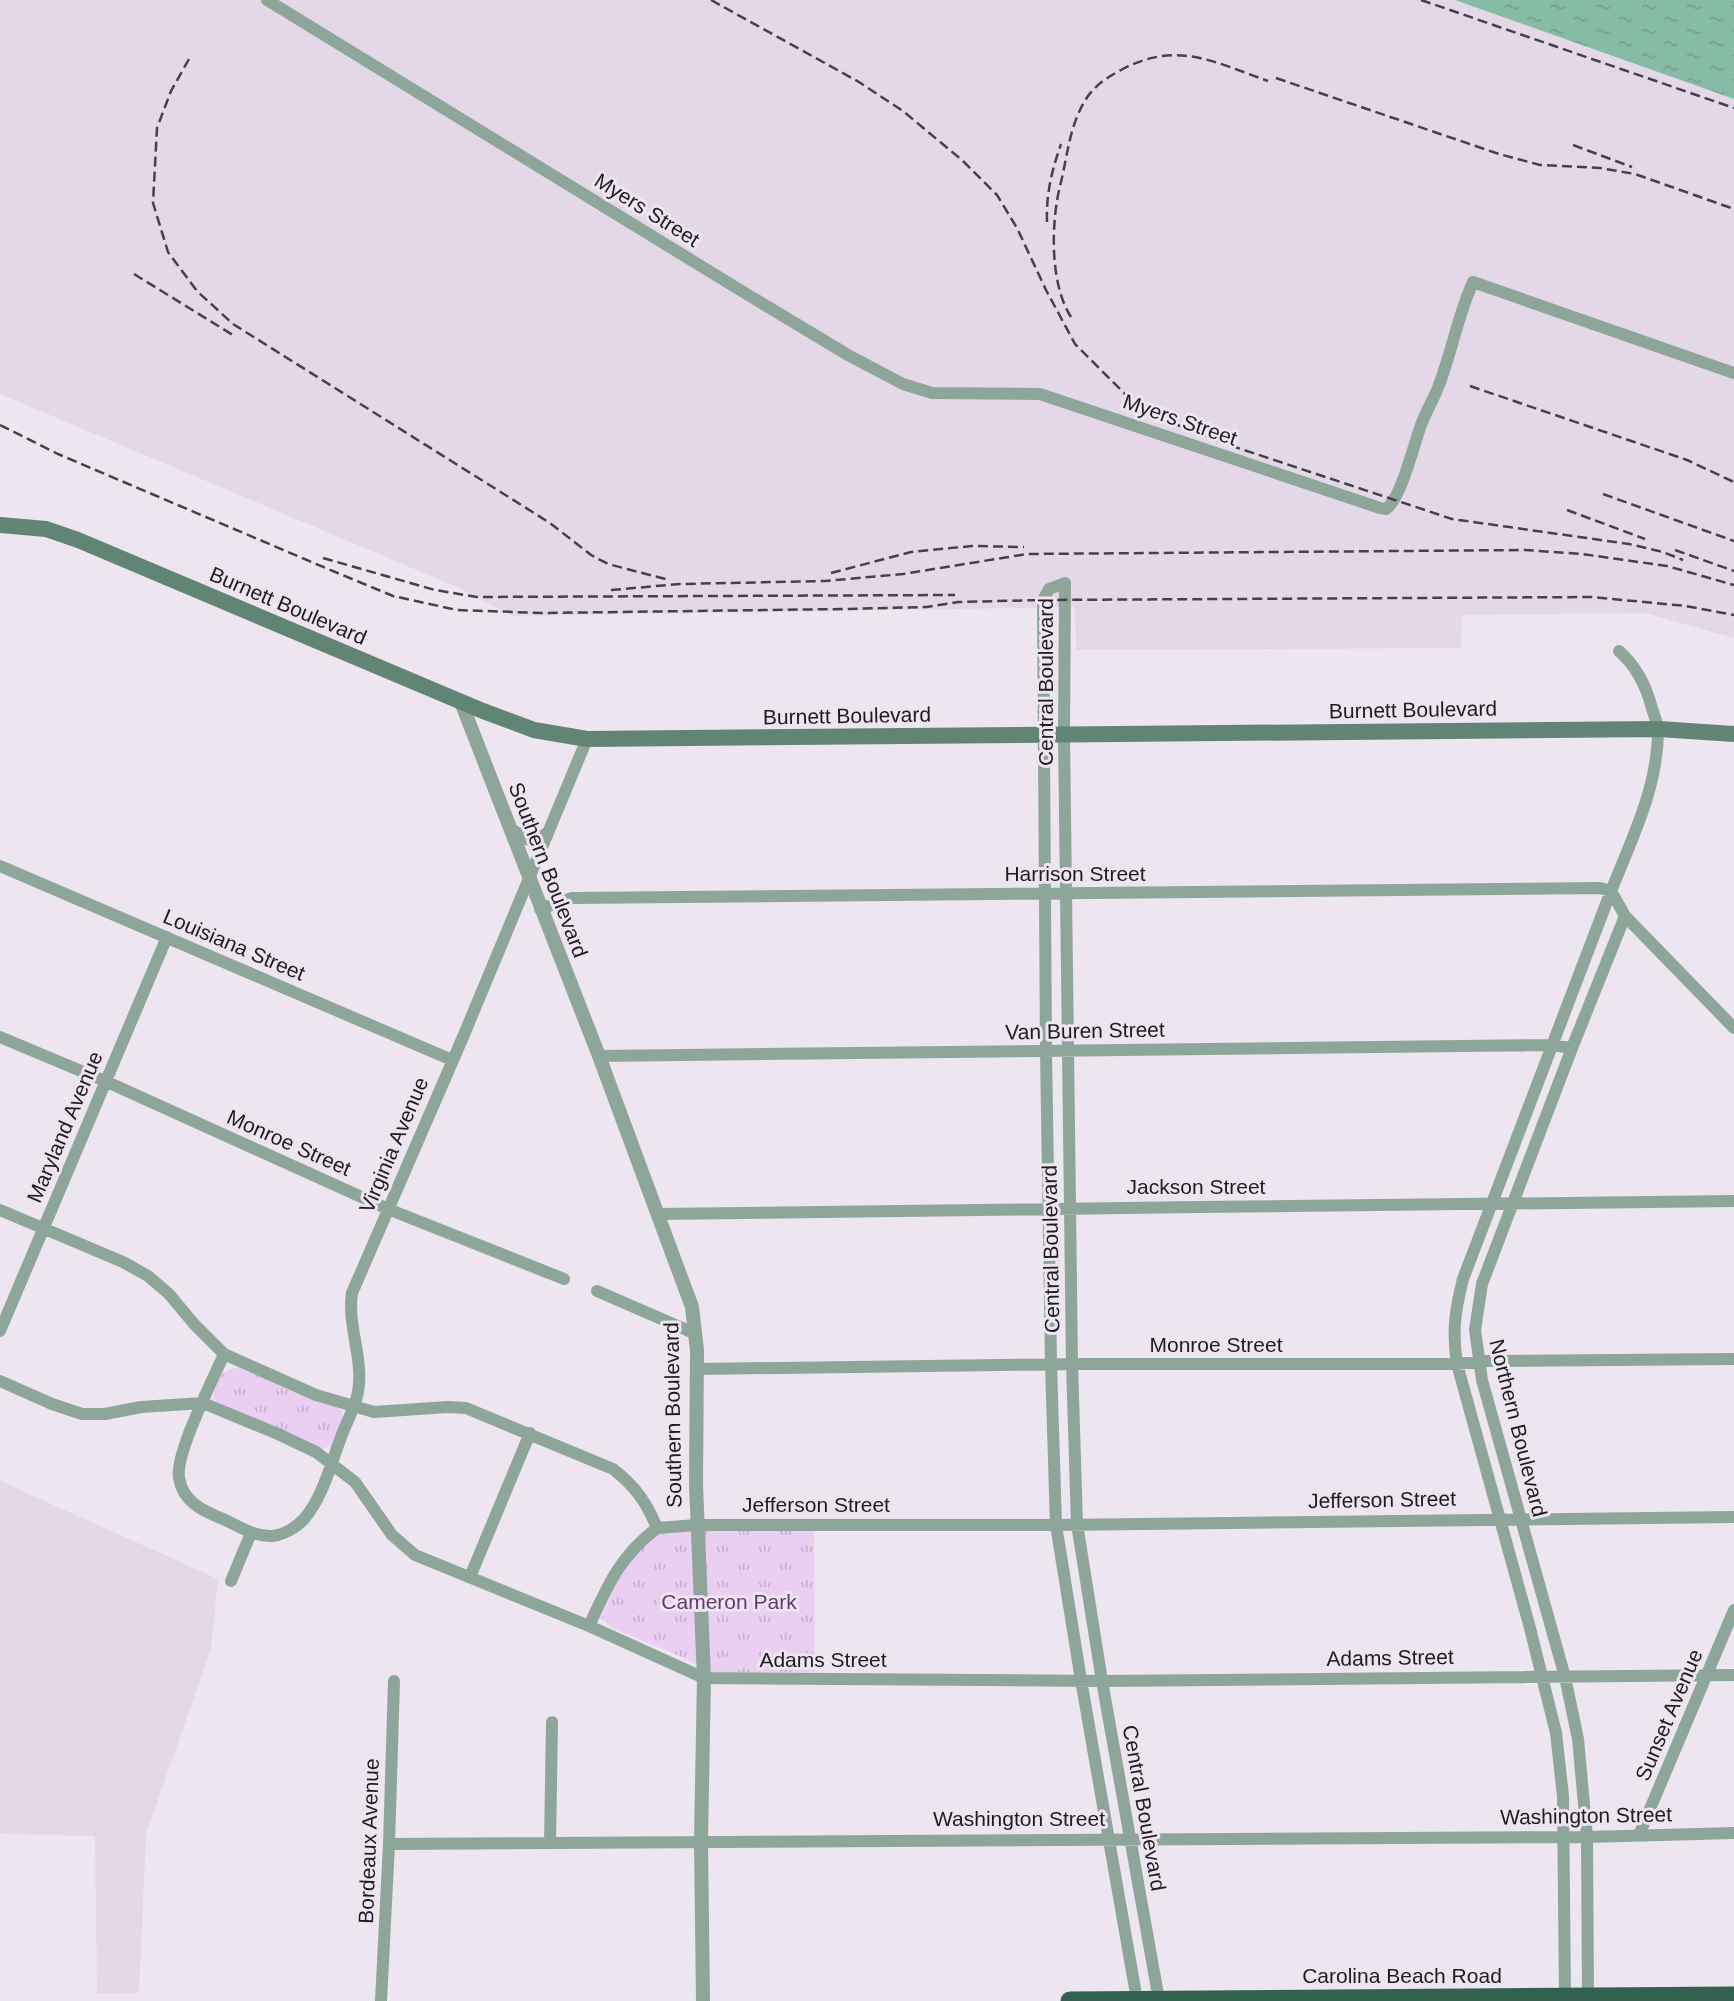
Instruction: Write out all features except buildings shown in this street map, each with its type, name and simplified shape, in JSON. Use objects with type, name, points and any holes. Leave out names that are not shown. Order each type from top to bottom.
[{"type":"highway","name":"Carolina Beach Road","points":[[1070,2001],[1726,1997]]},
{"type":"main road","name":"Burnett Boulevard","points":[[0,525],[46,529],[78,540],[461,702],[534,730],[587,739],[1659,729],[1734,734]]},
{"type":"street","name":"Myers Street","points":[[267,0],[848,355],[903,384],[932,393],[1040,394],[1380,508],[1386,509],[1391,505],[1399,487],[1422,422],[1439,386],[1473,282],[1734,373]]},
{"type":"street","name":"Central Boulevard","points":[[1137,2000],[1056,1525],[1048,1207],[1043,600],[1049,589],[1065,583],[1068,1051],[1077,1524],[1159,2000]]},
{"type":"street","points":[[1619,651],[1641,676],[1659,729]]},
{"type":"street","name":"Southern Boulevard","points":[[461,702],[688,1294],[696,1334],[697,1525],[704,1678],[701,1841],[703,2001]]},
{"type":"street","name":"Northern Boulevard","points":[[1565,1997],[1564,1836],[1556,1732],[1457,1364],[1453,1329],[1455,1308],[1463,1279],[1647,796],[1653,776],[1659,729]]},
{"type":"street","name":"Virginia Avenue","points":[[224,1354],[184,1449],[178,1476],[185,1494],[200,1510],[251,1534],[273,1536],[293,1529],[305,1518],[316,1499],[358,1395],[360,1376],[349,1310],[352,1293],[587,739]]},
{"type":"street","points":[[510,829],[529,840],[546,835]]},
{"type":"street","name":"Louisiana Street","points":[[0,866],[452,1059]]},
{"type":"street","name":"Harrison Street","points":[[540,909],[572,898],[1600,888],[1611,891]]},
{"type":"street","points":[[1611,891],[1625,916],[1734,1028]]},
{"type":"street","name":"Northern Boulevard","points":[[1588,1997],[1587,1837],[1582,1767],[1565,1677],[1478,1362],[1475,1330],[1478,1300],[1512,1204],[1625,916]]},
{"type":"street","name":"Maryland Avenue","points":[[0,1331],[167,937]]},
{"type":"street","name":"Monroe Street","points":[[0,1037],[105,1081],[388,1209],[564,1279]]},
{"type":"street","name":"Van Buren Street","points":[[598,1056],[1553,1045],[1572,1048]]},
{"type":"street","name":"Jackson Street","points":[[658,1214],[1048,1207],[1734,1201]]},
{"type":"street","points":[[0,1210],[123,1262],[148,1276],[169,1294],[224,1354],[316,1395],[374,1412],[466,1408],[613,1469],[631,1483],[647,1503],[657,1528],[637,1544],[622,1562],[589,1626]]},
{"type":"street","points":[[597,1291],[696,1334]]},
{"type":"street","name":"Monroe Street","points":[[697,1369],[1072,1364],[1457,1364],[1734,1359]]},
{"type":"street","name":"Adams Street","points":[[0,1381],[82,1414],[203,1404],[278,1434],[316,1452],[355,1482],[392,1535],[415,1555],[589,1626],[704,1678],[1102,1681],[1734,1675]]},
{"type":"street","points":[[470,1577],[530,1433]]},
{"type":"street","name":"Jefferson Street","points":[[657,1528],[697,1525],[1056,1525],[1734,1517]]},
{"type":"street","points":[[231,1581],[251,1534]]},
{"type":"street","name":"Sunset Avenue","points":[[1639,1835],[1734,1610]]},
{"type":"street","name":"Bordeaux Avenue","points":[[381,2001],[394,1681]]},
{"type":"street","points":[[550,1843],[552,1722]]},
{"type":"street","name":"Washington Street","points":[[389,1844],[1587,1837],[1734,1833]]},
{"type":"shaded area","points":[[0,0],[1455,0],[1734,99],[1734,638],[1645,613],[1462,615],[1461,648],[1076,650],[1075,607],[513,616],[457,587],[0,394]]},
{"type":"shaded area","points":[[0,1481],[218,1579],[211,1649],[146,1834],[139,1993],[97,1994],[95,1836],[0,1834]]},
{"type":"green space","points":[[241,1367],[338,1407],[346,1420],[336,1444],[322,1449],[218,1407],[213,1396],[219,1379],[229,1370]]},
{"type":"green space","name":"Cameron Park","points":[[814,1531],[815,1672],[710,1672],[689,1660],[612,1628],[601,1618],[625,1569],[642,1546],[664,1532]]},
{"type":"water","points":[[1455,0],[1734,0],[1734,99]]},
{"type":"railway","points":[[711,0],[859,82],[903,111],[963,161],[997,195],[1017,228],[1075,344],[1127,396],[1170,422],[1229,445],[1452,519],[1629,544],[1683,560]]},
{"type":"railway","points":[[1421,0],[1734,108]]},
{"type":"railway","points":[[1071,317],[1064,303],[1056,269],[1055,214],[1073,127],[1092,91],[1114,74],[1141,61],[1160,56],[1178,55],[1213,61],[1268,81]]},
{"type":"railway","points":[[189,59],[171,91],[157,128],[153,203],[168,252],[197,291],[233,324],[550,523],[591,555],[608,564],[669,580]]},
{"type":"railway","points":[[1276,78],[1499,154],[1540,165],[1600,168],[1635,174],[1734,209]]},
{"type":"railway","points":[[1047,222],[1050,182],[1061,144]]},
{"type":"railway","points":[[1573,145],[1632,167]]},
{"type":"railway","points":[[134,274],[236,337]]},
{"type":"railway","points":[[1470,386],[1687,460],[1734,482]]},
{"type":"railway","points":[[0,425],[58,454],[393,596],[457,610],[542,613],[927,607],[958,602],[1043,600],[1591,597],[1686,606],[1734,615]]},
{"type":"railway","points":[[1603,494],[1734,541]]},
{"type":"railway","points":[[1567,510],[1645,539]]},
{"type":"railway","points":[[831,573],[911,552],[972,546],[1024,547]]},
{"type":"railway","points":[[611,590],[680,584],[825,581],[903,574],[1027,554],[1525,550],[1582,554],[1667,566],[1734,585]]},
{"type":"railway","points":[[1675,550],[1734,571]]},
{"type":"railway","points":[[323,558],[435,590],[477,597],[955,595]]}]
